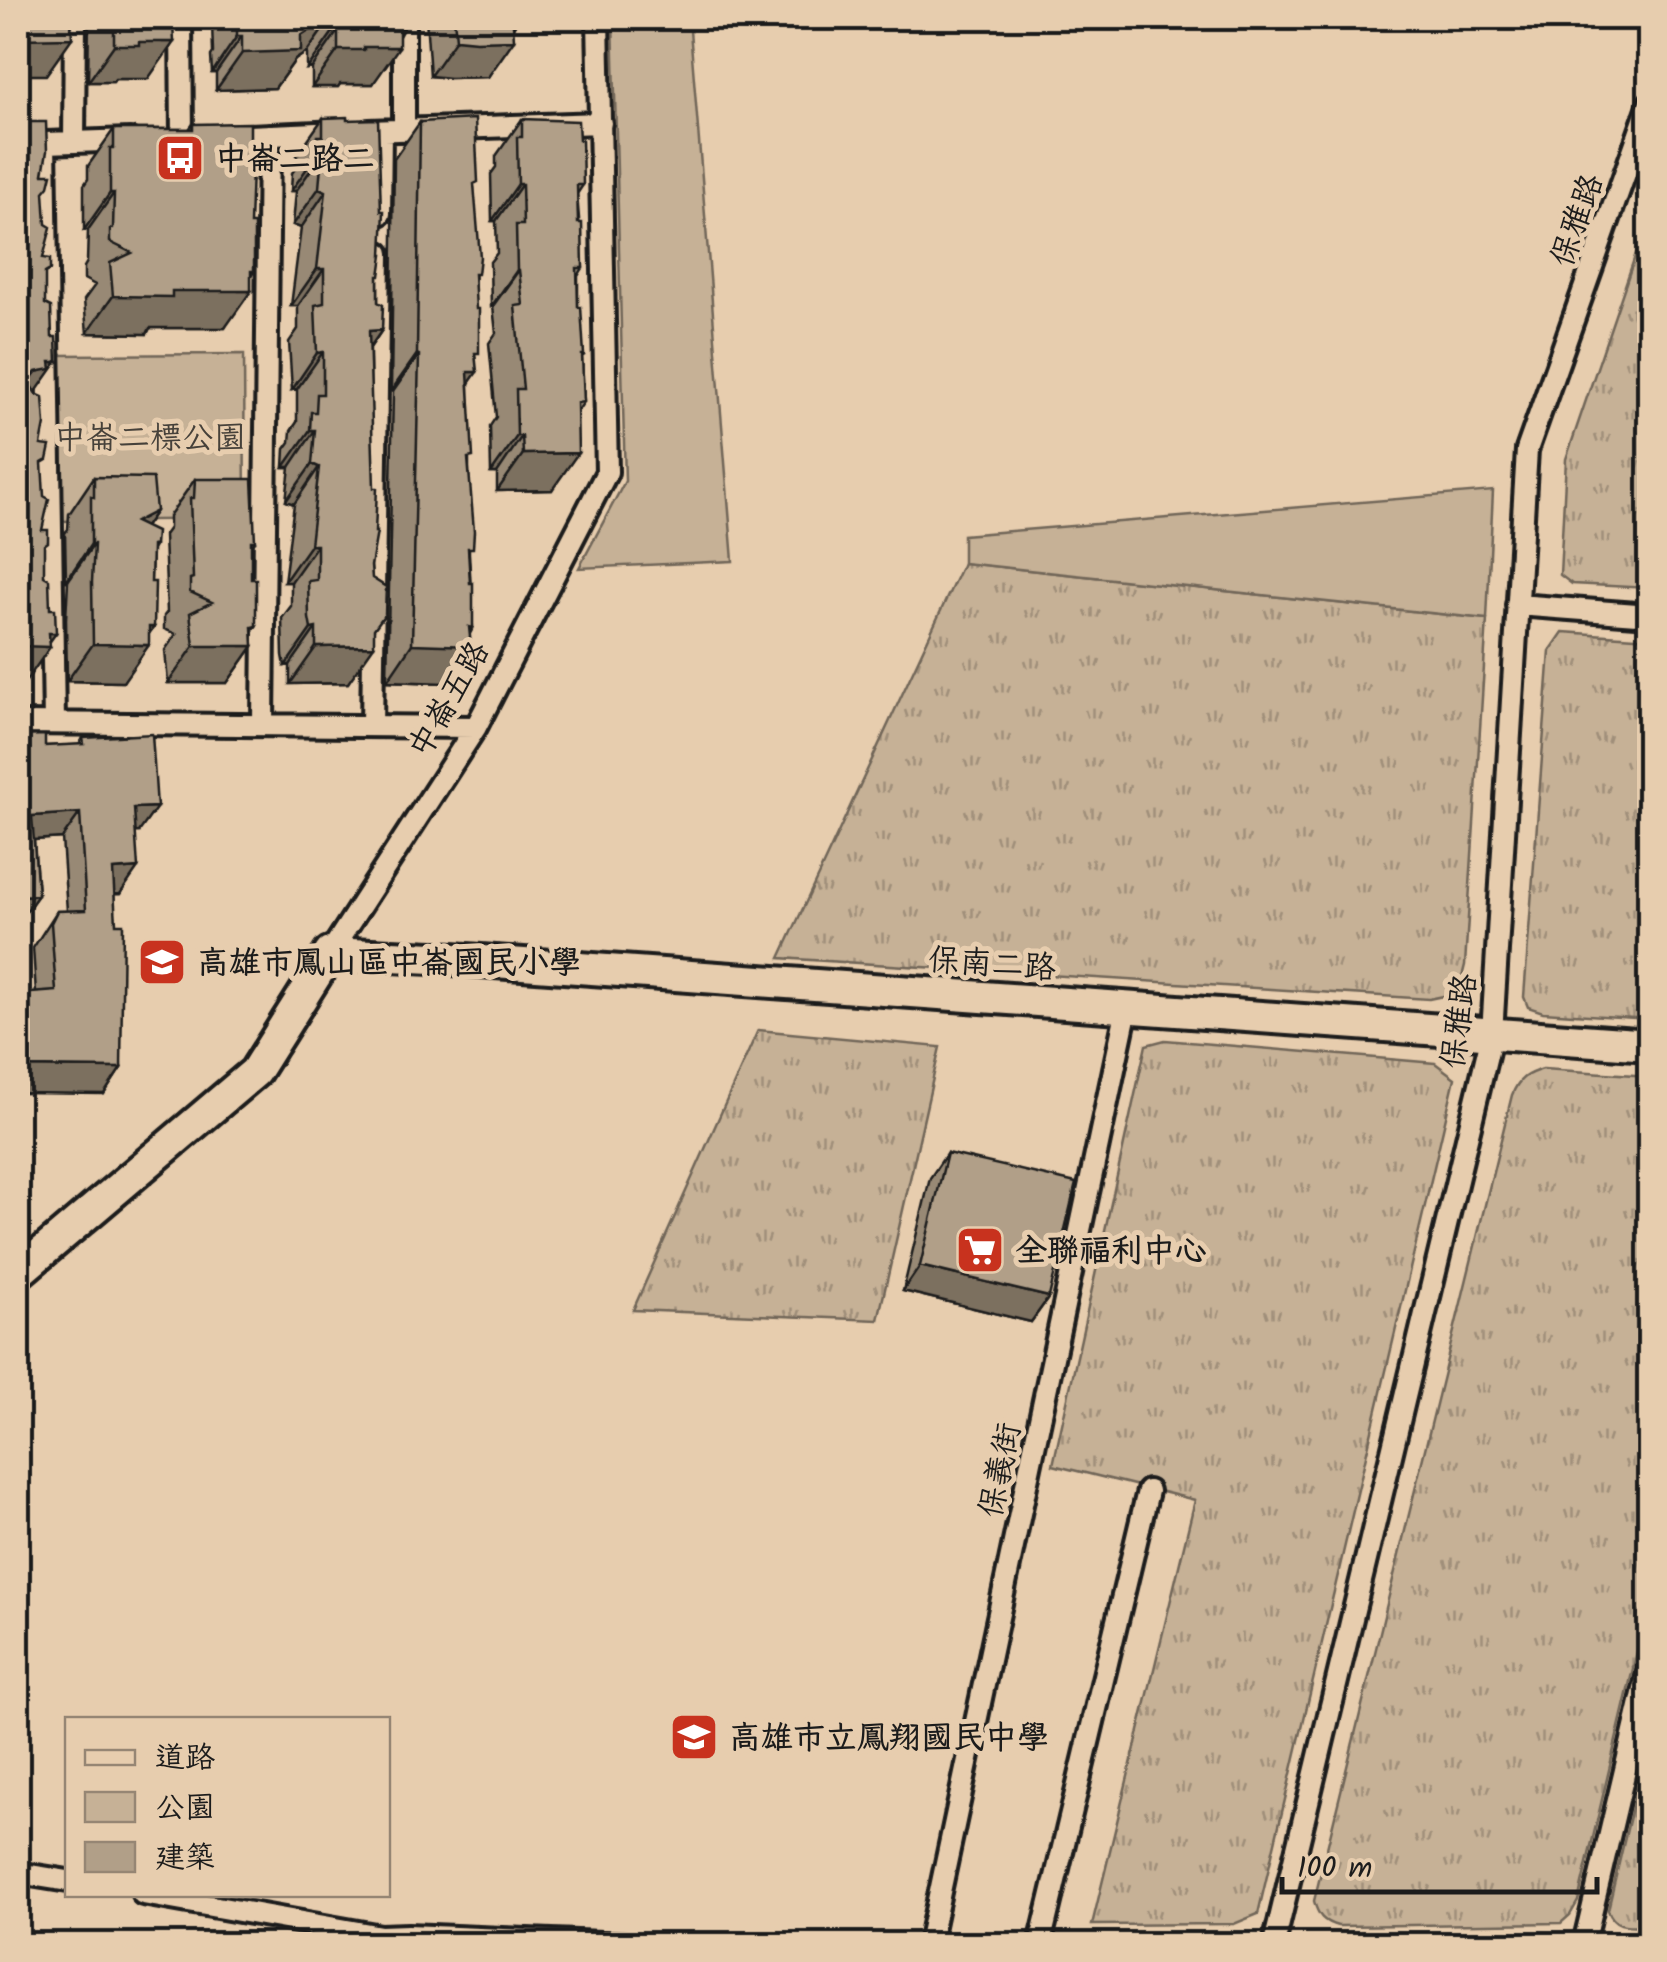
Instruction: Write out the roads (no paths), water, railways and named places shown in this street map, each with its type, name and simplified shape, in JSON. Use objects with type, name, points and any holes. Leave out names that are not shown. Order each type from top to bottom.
[{"type":"street","points":[[74,142],[76,18]]},
{"type":"street","points":[[164,139],[181,18]]},
{"type":"street","points":[[404,18],[404,130]]},
{"type":"street","name":"中崙五路","points":[[18,1273],[255,1072],[476,727],[607,472],[598,18]]},
{"type":"street","name":"保雅路","points":[[1274,1944],[1492,1034],[1526,450],[1650,103]]},
{"type":"street","points":[[18,144],[601,123]]},
{"type":"street","points":[[372,726],[381,131]]},
{"type":"street","points":[[263,725],[269,135]]},
{"type":"street","points":[[45,143],[42,420],[54,723]]},
{"type":"street","points":[[1517,605],[1650,615]]},
{"type":"street","points":[[18,723],[476,727]]},
{"type":"street","name":"保南二路","points":[[330,954],[472,960],[1650,1045]]},
{"type":"street","name":"保義街","points":[[929,1944],[1128,1008]]},
{"type":"street","points":[[1040,1944],[1148,1491]]},
{"type":"street","points":[[1584,1944],[1650,1664]]},
{"type":"street","points":[[18,1872],[65,1880]]},
{"type":"street","points":[[158,1897],[381,1942],[408,1935],[627,1944]]},
{"type":"place","name":"中崙二路二","points":[[180,158]]},
{"type":"place","name":"高雄市鳳山區中崙國民小學","points":[[162,962]]},
{"type":"place","name":"全聯福利中心","points":[[980,1250]]},
{"type":"place","name":"高雄市立鳳翔國民中學","points":[[694,1737]]},
{"type":"park label","name":"中崙二標公園","points":[[150,437]]}]
